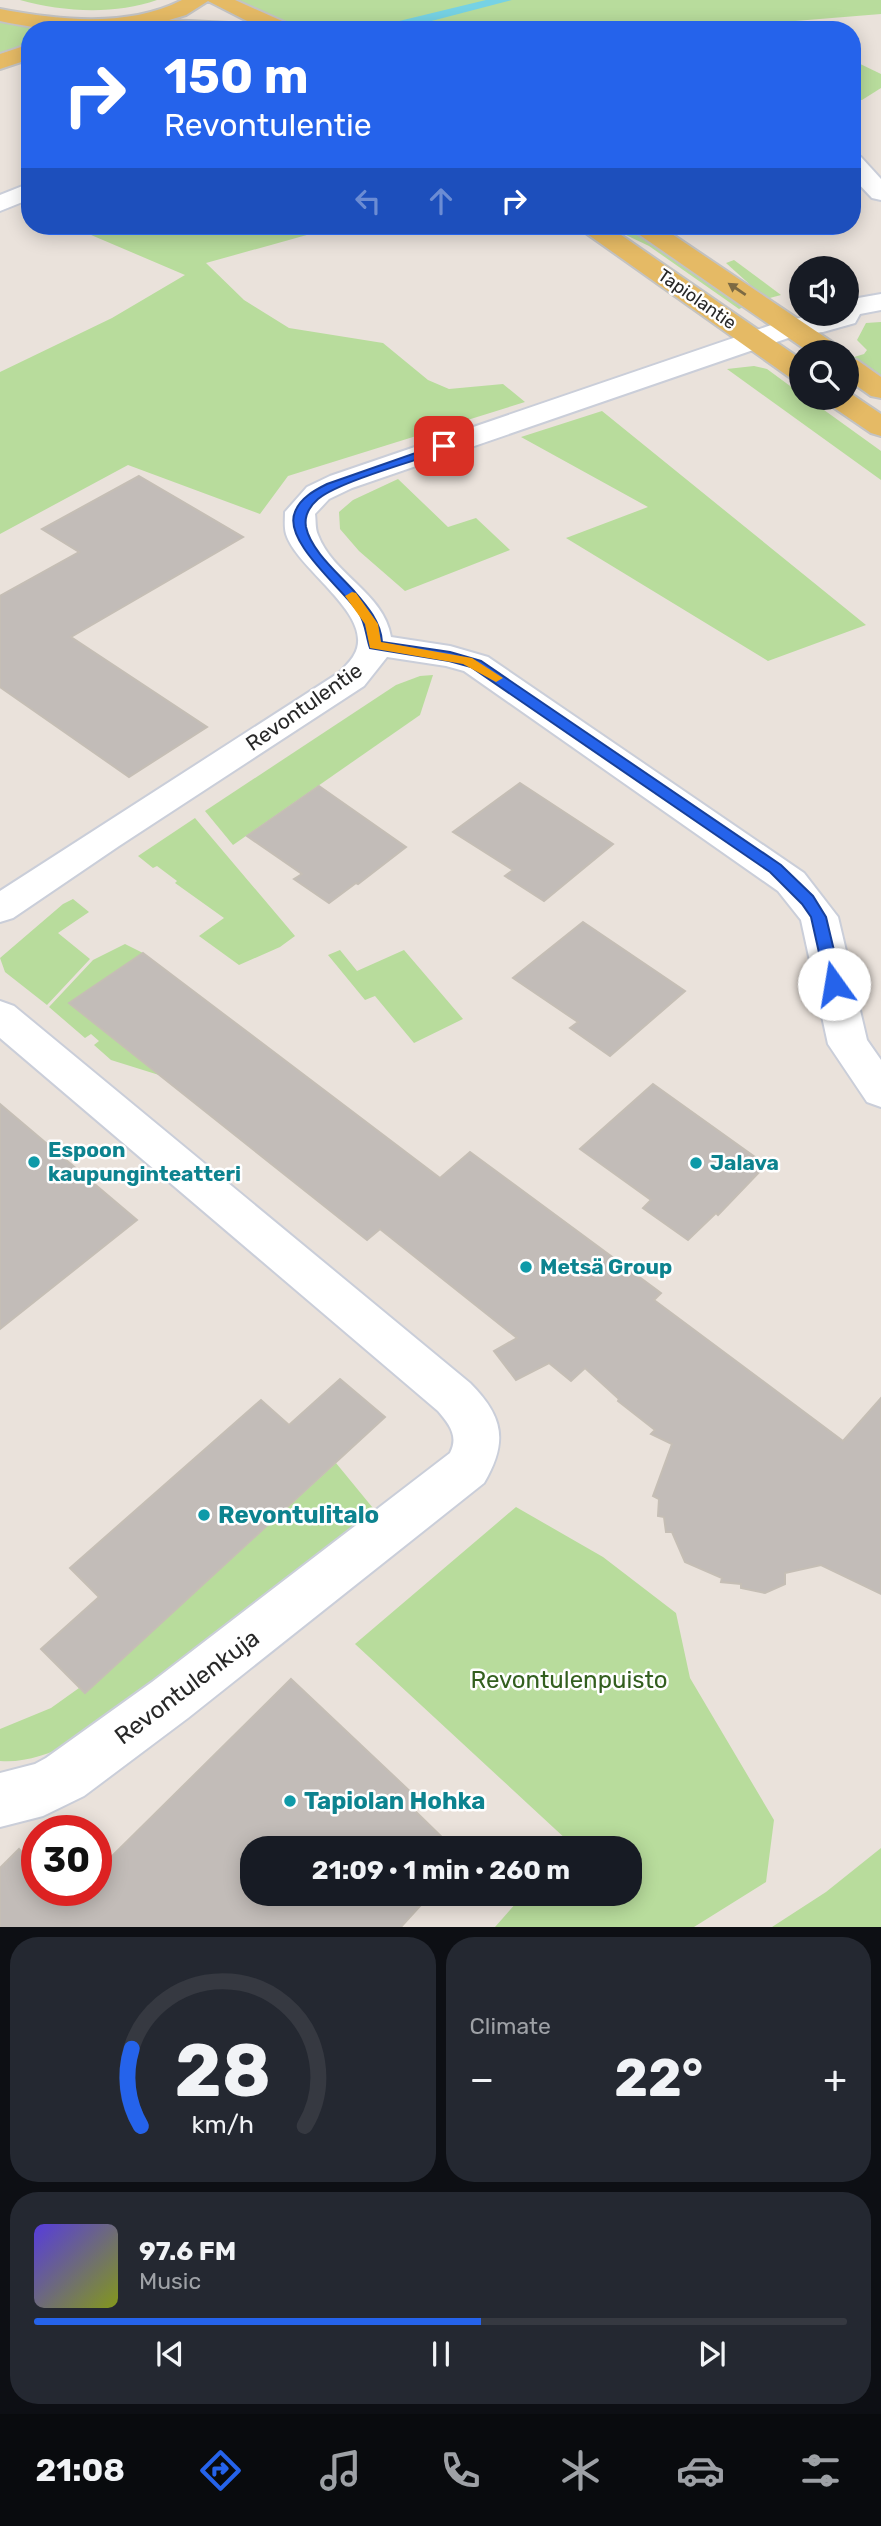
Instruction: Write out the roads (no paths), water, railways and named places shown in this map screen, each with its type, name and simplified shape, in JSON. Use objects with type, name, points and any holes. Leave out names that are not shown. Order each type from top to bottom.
[{"type":"main road","points":[[164,15],[198,0]]},
{"type":"main road","points":[[218,0],[264,21]]},
{"type":"main road","points":[[126,21],[185,14],[227,21]]},
{"type":"main road","points":[[0,15],[43,21]]},
{"type":"main road","points":[[0,63],[21,55]]},
{"type":"main road","points":[[0,63],[21,59]]},
{"type":"main road","name":"Tapiolantie","points":[[605,235],[789,364]]},
{"type":"main road","name":"Tapiolantie","points":[[656,235],[811,340]]},
{"type":"main road","points":[[859,374],[881,390]]},
{"type":"main road","points":[[856,410],[881,427]]},
{"type":"street","points":[[861,172],[881,193]]},
{"type":"street","points":[[0,204],[21,194]]},
{"type":"street","points":[[793,327],[823,324],[861,308]]},
{"type":"street","name":"Revontulentie","points":[[0,909],[352,679],[369,661],[375,645],[375,634],[365,612],[303,537],[300,512],[314,496],[341,482],[793,327]]},
{"type":"street","points":[[375,645],[450,656],[476,664],[791,882],[819,917],[848,1044],[881,1091]]},
{"type":"street","name":"Revontulenkuja","points":[[0,1016],[454,1397],[474,1420],[478,1444],[475,1457],[467,1468],[192,1684],[65,1777],[43,1789],[0,1800]]},
{"type":"water","points":[[486,0],[512,0],[432,21],[399,21]]},
{"type":"place","name":"Espoon kaupunginteatteri","points":[[34,1162]]},
{"type":"place","name":"Jalava","points":[[696,1163]]},
{"type":"place","name":"Metsä Group","points":[[526,1267]]},
{"type":"place","name":"Revontulitalo","points":[[204,1515]]},
{"type":"place","name":"Tapiolan Hohka","points":[[290,1801]]},
{"type":"park label","name":"Revontulenpuisto","points":[[569,1680]]}]
